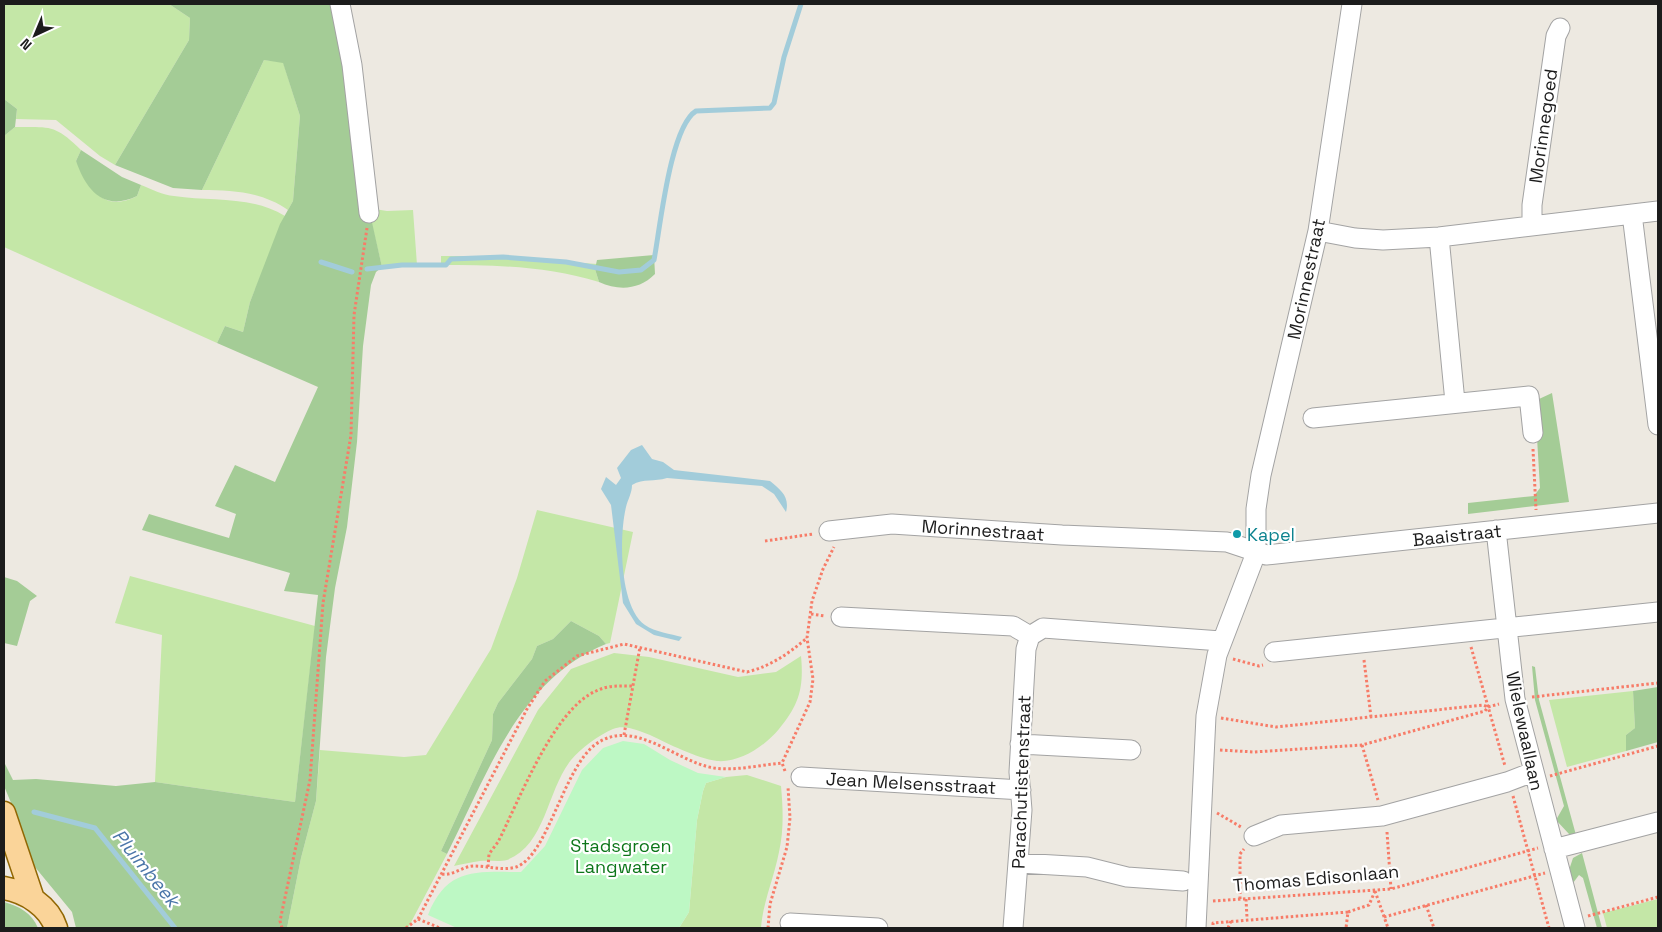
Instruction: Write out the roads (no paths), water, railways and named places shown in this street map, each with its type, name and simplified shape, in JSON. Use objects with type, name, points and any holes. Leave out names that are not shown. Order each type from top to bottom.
[{"type":"main road","points":[[4,813],[33,899]]},
{"type":"main road","points":[[4,888],[15,890],[33,899],[45,910],[56,928]]},
{"type":"street","points":[[340,4],[352,65],[369,213]]},
{"type":"street","name":"Morinnestraat","points":[[1196,928],[1206,716],[1219,648],[1256,553],[1256,509],[1261,475],[1318,231],[1352,4]]},
{"type":"street","name":"Morinnegoed","points":[[1532,225],[1532,204],[1556,36],[1560,28]]},
{"type":"street","points":[[1318,231],[1355,238],[1383,240],[1439,237],[1658,211]]},
{"type":"street","points":[[1632,214],[1658,425]]},
{"type":"street","points":[[1439,237],[1455,402]]},
{"type":"street","points":[[1313,418],[1455,402],[1529,396],[1533,433]]},
{"type":"street","name":"Baaistraat","points":[[1256,553],[1266,555],[1658,513]]},
{"type":"street","name":"Morinnestraat","points":[[836,530],[892,524],[1062,535],[1227,542],[1256,553]]},
{"type":"street","name":"Wielewaallaan","points":[[1496,530],[1515,699],[1574,924]]},
{"type":"street","points":[[1274,652],[1506,630],[1658,612]]},
{"type":"street","points":[[841,618],[1013,626],[1030,636],[1042,628],[1219,648]]},
{"type":"street","name":"Parachutistenstraat","points":[[1013,928],[1019,863],[1020,744],[1026,649],[1030,636]]},
{"type":"street","points":[[1020,744],[1131,750]]},
{"type":"street","points":[[1254,836],[1281,825],[1382,816],[1534,776]]},
{"type":"street","name":"Jean Melsensstraat","points":[[801,777],[1021,790]]},
{"type":"street","points":[[1553,847],[1658,822]]},
{"type":"street","points":[[1019,863],[1086,867],[1127,877],[1183,881]]},
{"type":"street","points":[[790,923],[878,928]]},
{"type":"water","points":[[642,445],[652,459],[663,462],[674,470],[770,481],[781,491],[787,502],[786,512],[774,494],[762,486],[667,478],[632,485],[626,507],[622,535],[623,570],[630,603],[636,616],[645,625],[658,631],[682,637],[679,641],[654,635],[636,624],[623,603],[611,505],[601,489],[606,477],[616,485],[621,478],[617,468],[631,450]]},
{"type":"waterway","points":[[367,269],[402,265],[446,265],[451,259],[503,257],[566,262],[619,272],[641,270],[654,260],[673,157],[679,137],[687,121],[696,111],[770,108],[774,103],[784,57],[801,4]]},
{"type":"waterway","points":[[321,262],[352,272]]},
{"type":"waterway","name":"Pluimbeek","points":[[34,812],[95,828],[175,928]]},
{"type":"place","name":"Kapel","points":[[1237,534]]},
{"type":"park label","name":"Stadsgroen Langwater","points":[[621,855]]}]
